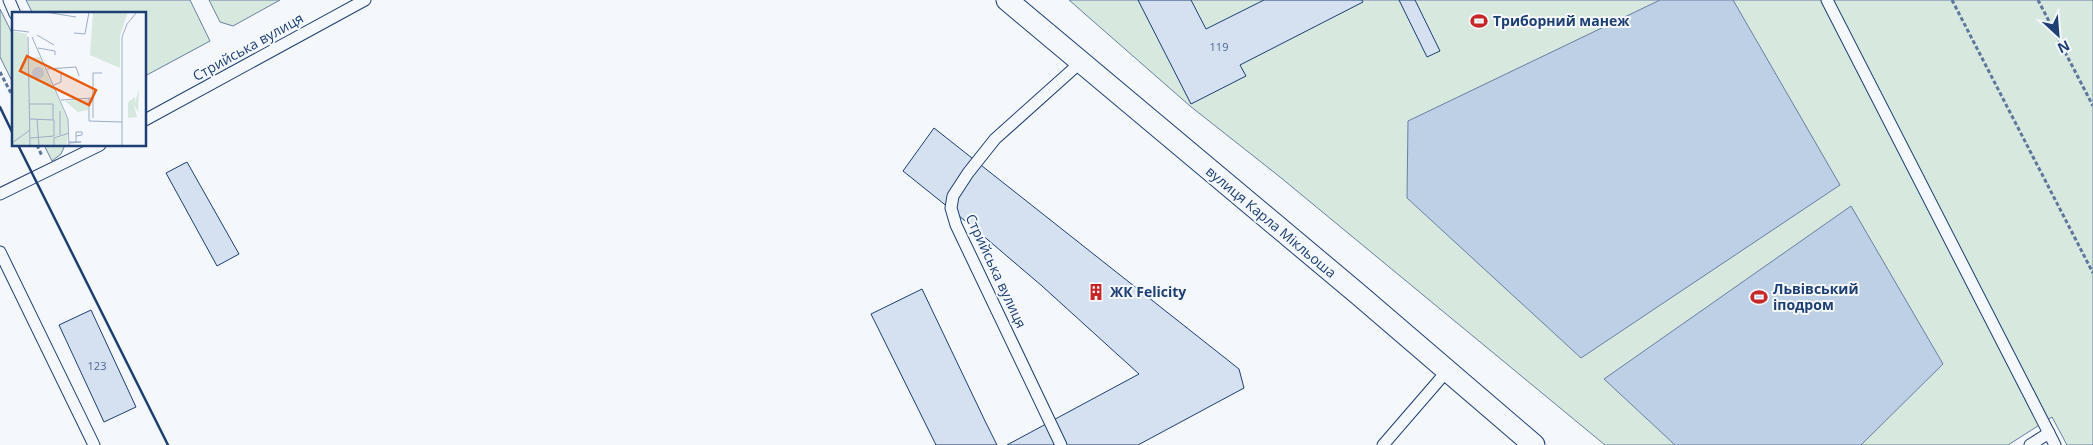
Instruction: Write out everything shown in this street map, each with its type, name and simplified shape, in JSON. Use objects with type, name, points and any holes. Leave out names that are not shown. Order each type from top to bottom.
[{"type":"street","name":"вулиця Карла Мікльоша","points":[[1007,0],[1534,445]]},
{"type":"lane","points":[[9,0],[15,12]]},
{"type":"lane","name":"Стрийська вулиця","points":[[146,119],[365,0]]},
{"type":"lane","points":[[1827,0],[2055,445]]},
{"type":"lane","name":"Стрийська вулиця","points":[[1062,445],[956,225],[951,208],[953,196],[968,172],[995,139],[1081,62]]},
{"type":"lane","points":[[0,194],[82,149],[96,146]]},
{"type":"lane","points":[[0,252],[94,445]]},
{"type":"lane","points":[[1383,445],[1447,371]]},
{"type":"lane","points":[[2030,445],[2049,433]]},
{"type":"path","points":[[1952,0],[2093,273]]},
{"type":"path","points":[[2038,0],[2093,106]]},
{"type":"path","points":[[0,72],[12,95]]},
{"type":"shaded area","points":[[26,0],[190,0],[210,41],[146,75],[146,12],[32,12]]},
{"type":"shaded area","points":[[209,0],[280,0],[233,26],[220,22]]},
{"type":"shaded area","name":"Львівський іподром","points":[[1069,0],[2093,0],[2093,445],[2067,445],[2052,417],[2008,445],[1605,445],[1280,177],[1190,106]]},
{"type":"shaded area","points":[[0,9],[12,33],[12,81],[0,57]]},
{"type":"shaded area","points":[[44,146],[65,146],[61,154],[52,161]]},
{"type":"water","points":[[1660,0],[1733,0],[1840,185],[1581,358],[1407,198],[1408,121]]},
{"type":"water","points":[[1851,206],[1943,364],[1861,445],[1675,445],[1604,379]]},
{"type":"building","points":[[1138,0],[1191,0],[1206,29],[1264,0],[1362,0],[1363,2],[1240,65],[1246,76],[1191,104]]},
{"type":"building","points":[[1399,0],[1415,0],[1440,51],[1427,57]]},
{"type":"building","name":"ЖК Felicity","points":[[934,128],[1239,369],[1244,388],[1138,445],[1007,445],[1139,374],[1042,286],[903,171]]},
{"type":"building","points":[[187,162],[239,254],[217,266],[166,173]]},
{"type":"building","points":[[922,289],[997,445],[936,445],[871,314]]},
{"type":"building","points":[[91,310],[136,407],[104,422],[59,325]]},
{"type":"wall","points":[[0,107],[12,132]]},
{"type":"wall","points":[[18,146],[168,445]]},
{"type":"place","name":"Триборний манеж","points":[[1479,21]]},
{"type":"place","name":"ЖК Felicity","points":[[1096,292]]},
{"type":"place","name":"Львівський іподром","points":[[1759,297]]}]
